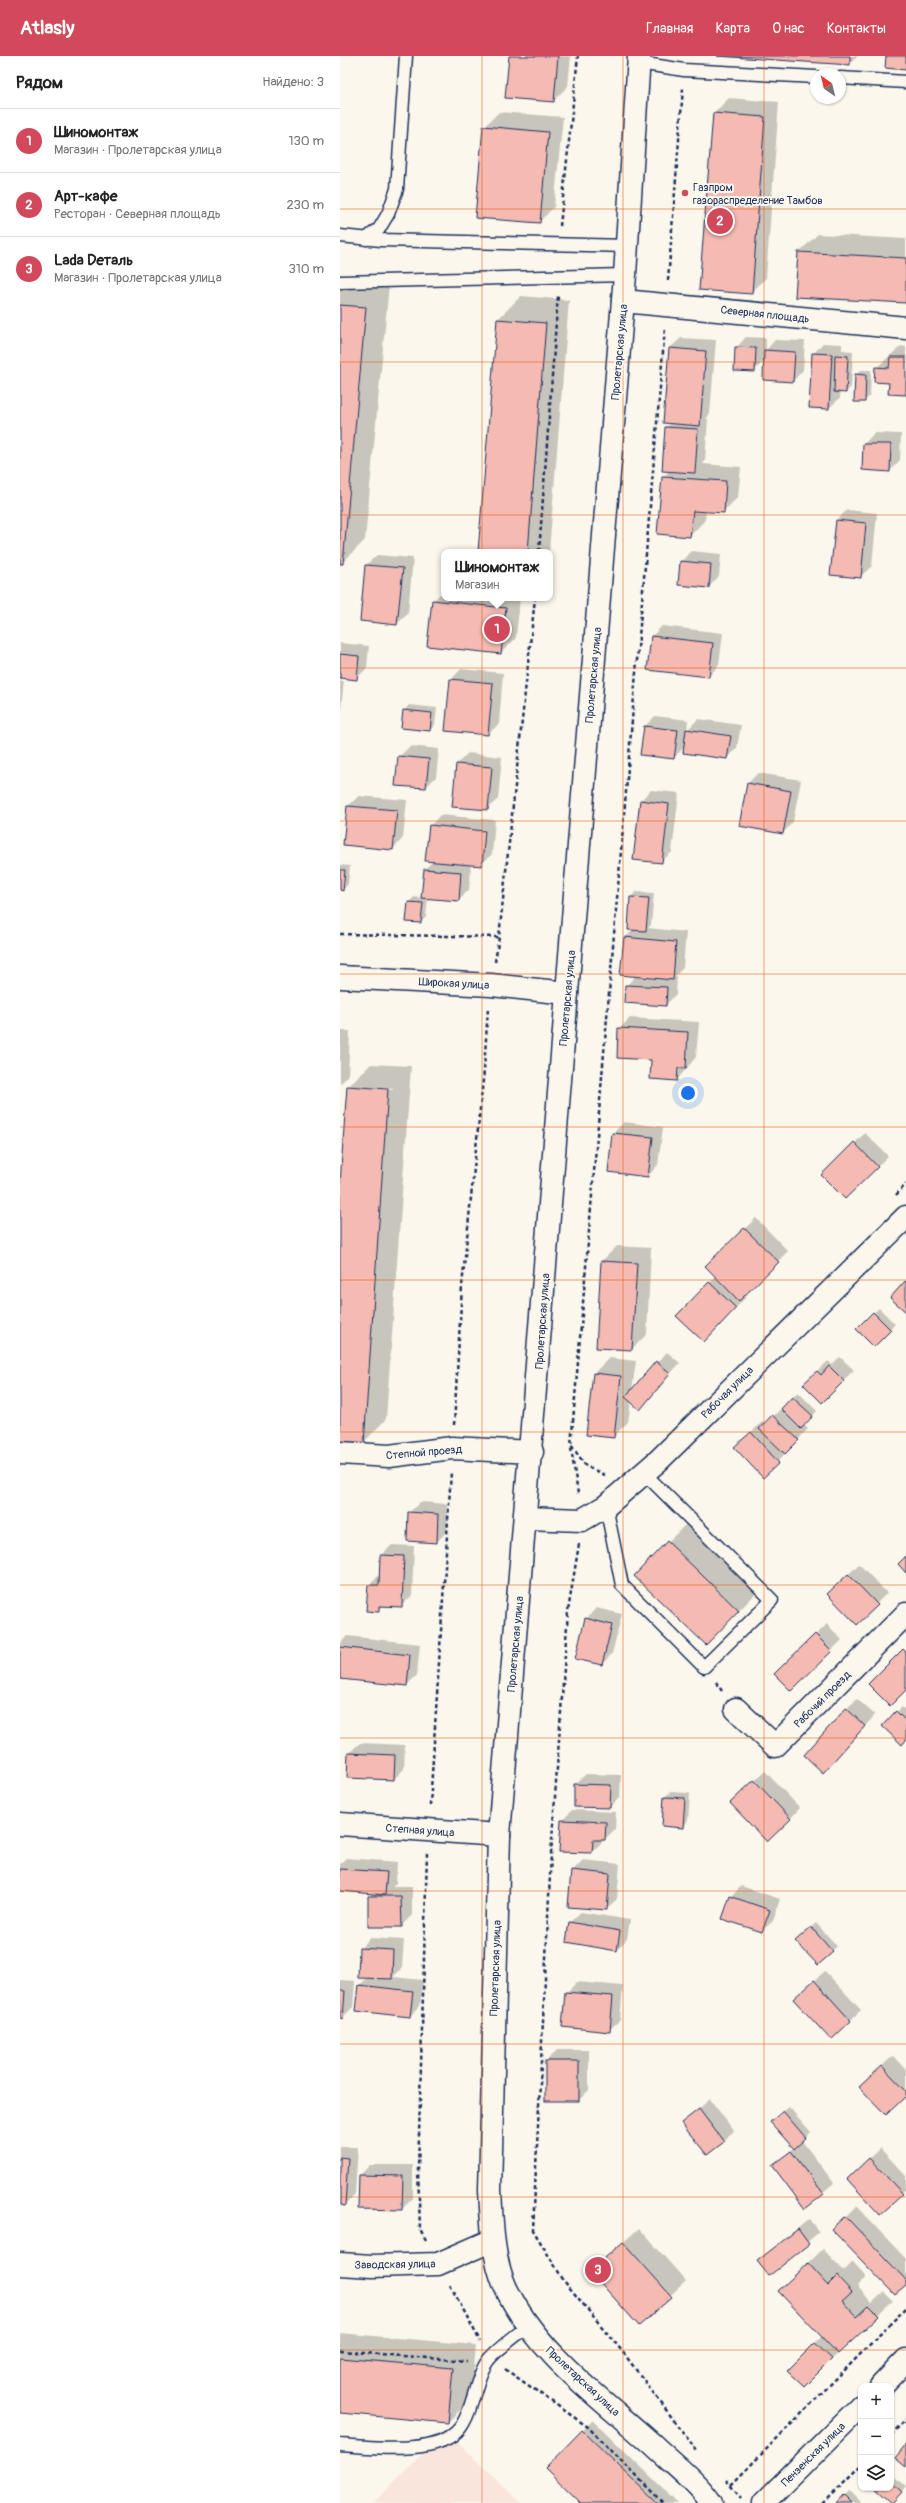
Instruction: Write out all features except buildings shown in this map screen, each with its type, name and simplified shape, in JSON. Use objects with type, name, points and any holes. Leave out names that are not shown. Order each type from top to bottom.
[{"type":"main road","name":"Пролетарская улица","points":[[639,59],[626,275],[567,993],[532,1452],[525,1518],[499,1835],[490,2122],[493,2240],[505,2285],[529,2325],[550,2351],[688,2477],[711,2503]]},
{"type":"main road","name":"Северная площадь","points":[[623,301],[906,328]]},
{"type":"main road","name":"Широкая улица","points":[[340,977],[491,985],[567,993]]},
{"type":"main road","name":"Рабочая улица","points":[[582,1520],[606,1506],[644,1473],[906,1217]]},
{"type":"main road","name":"Степной проезд","points":[[340,1453],[389,1456],[452,1448],[532,1452]]},
{"type":"main road","points":[[525,1518],[582,1520]]},
{"type":"main road","name":"Рабочий проезд","points":[[736,1709],[776,1746],[906,1614]]},
{"type":"main road","name":"Степная улица","points":[[340,1824],[499,1835]]},
{"type":"main road","name":"Заводская улица","points":[[340,2264],[372,2266],[438,2264],[493,2240]]},
{"type":"main road","points":[[884,2383],[906,2360]]},
{"type":"main road","name":"Пензенская улица","points":[[764,2503],[858,2409]]},
{"type":"lane","points":[[366,239],[378,229],[388,214],[397,189],[406,56]]},
{"type":"lane","points":[[639,59],[684,70],[810,77]]},
{"type":"lane","points":[[846,78],[906,82]]},
{"type":"lane","points":[[340,236],[366,239],[628,246]]},
{"type":"lane","points":[[340,282],[626,275]]},
{"type":"lane","points":[[606,1506],[622,1585],[704,1667],[772,1600],[644,1473]]},
{"type":"lane","points":[[340,2445],[397,2448],[423,2446],[447,2437],[460,2428],[489,2359],[529,2325]]},
{"type":"path","points":[[558,243],[578,56]]},
{"type":"path","points":[[684,70],[666,304],[571,1445],[582,1520],[568,1611],[551,1846],[533,2230],[564,2281],[622,2351],[701,2456]]},
{"type":"path","points":[[539,549],[560,277]]},
{"type":"path","points":[[493,968],[500,937],[535,601]]},
{"type":"path","points":[[340,934],[500,937]]},
{"type":"path","points":[[488,1007],[484,1070],[462,1286],[428,1830],[419,2128],[420,2229],[489,2359],[588,2427],[663,2503]]},
{"type":"path","points":[[895,1195],[906,1184]]},
{"type":"path","points":[[571,1445],[586,1466],[605,1475],[610,1472]]},
{"type":"path","points":[[704,1667],[736,1709]]},
{"type":"path","points":[[731,2485],[906,2308]]},
{"type":"path","points":[[340,2351],[464,2361],[489,2359]]},
{"type":"path","points":[[894,2432],[906,2420]]},
{"type":"path","points":[[823,2503],[858,2468]]},
{"type":"path","points":[[721,2475],[731,2485],[744,2503]]},
{"type":"shaded area","points":[[457,2441],[521,2503],[373,2503],[423,2453]]},
{"type":"place","name":"Газпром газораспределение Тамбов","points":[[685,193]]},
{"type":"place","name":"Арт-кафе","points":[[720,221]]},
{"type":"place","name":"Шиномонтаж","points":[[497,629]]},
{"type":"place","name":"Lada Dеталь","points":[[598,2270]]}]
